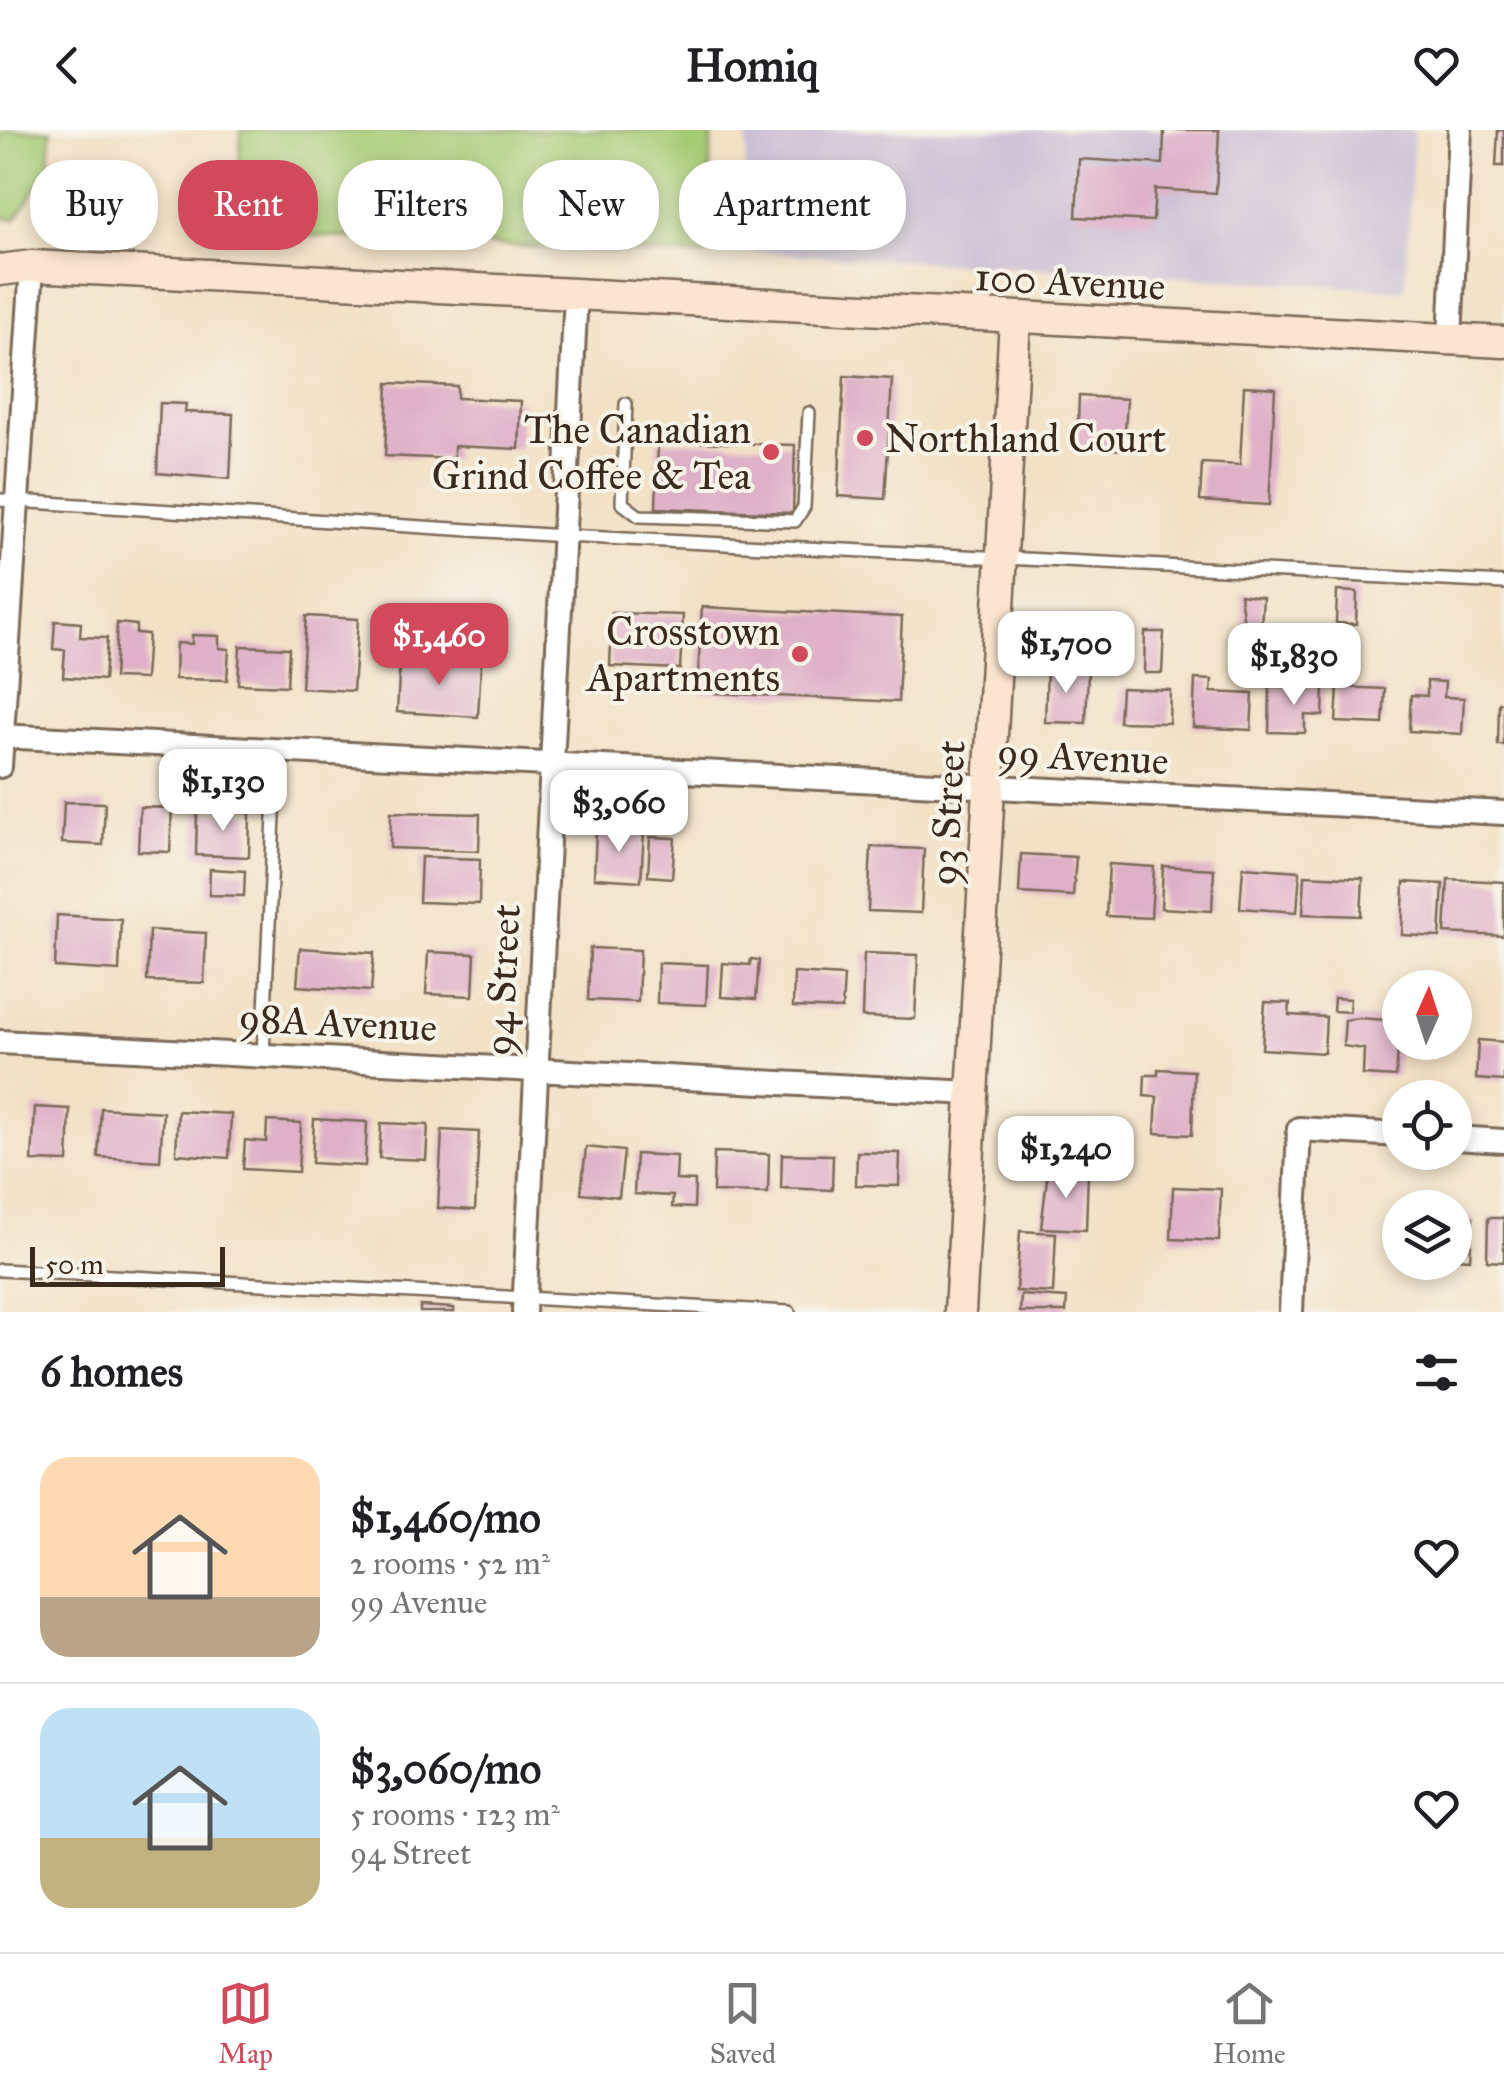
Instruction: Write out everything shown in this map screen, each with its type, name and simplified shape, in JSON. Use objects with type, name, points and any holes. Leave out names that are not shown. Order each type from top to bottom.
[{"type":"main road","name":"100 Avenue","points":[[0,257],[32,266]]},
{"type":"main road","name":"100 Avenue","points":[[0,270],[32,266],[1504,342]]},
{"type":"main road","name":"93 Street","points":[[960,1312],[1016,318]]},
{"type":"street","points":[[1450,339],[1460,130]]},
{"type":"street","points":[[0,766],[10,501],[32,266]]},
{"type":"street","name":"94 Street","points":[[524,1305],[576,294]]},
{"type":"street","name":"99 Avenue","points":[[1,736],[1504,813]]},
{"type":"street","name":"98A Avenue","points":[[0,1042],[972,1092]]},
{"type":"street","points":[[1291,1312],[1299,1129],[1382,1134]]},
{"type":"street","points":[[1472,1139],[1504,1141]]},
{"type":"lane","points":[[626,404],[622,503],[639,516],[795,520],[804,507],[808,413]]},
{"type":"lane","points":[[10,501],[565,536],[1000,554],[1504,583]]},
{"type":"lane","points":[[263,1055],[277,751]]},
{"type":"lane","points":[[0,1270],[524,1305],[788,1312]]},
{"type":"shaded area","points":[[747,130],[1414,130],[1405,290],[741,251],[906,250],[906,160],[746,160]]},
{"type":"green space","points":[[8,130],[51,130],[49,160],[30,160],[30,197],[16,219],[0,218],[0,134]]},
{"type":"green space","points":[[241,130],[712,130],[710,160],[679,160],[679,250],[705,250],[705,256],[588,250],[659,250],[659,160],[523,160],[523,247],[503,246],[503,160],[338,160],[338,237],[318,236],[318,160],[240,160]]},
{"type":"building","points":[[1164,130],[1219,130],[1216,193],[1155,189],[1153,221],[1076,217],[1079,159],[1163,164]]},
{"type":"building","points":[[1498,130],[1504,130],[1504,166],[1496,166]]},
{"type":"building","name":"Northland Court","points":[[844,376],[892,379],[885,499],[838,496]]},
{"type":"building","points":[[388,383],[457,386],[457,398],[521,401],[519,449],[454,446],[454,459],[385,456]]},
{"type":"building","points":[[1244,386],[1275,388],[1269,505],[1200,501],[1202,463],[1240,465]]},
{"type":"building","points":[[1079,396],[1127,399],[1124,450],[1077,447]]},
{"type":"building","points":[[160,403],[186,404],[185,412],[233,414],[230,479],[157,473]]},
{"type":"building","points":[[658,441],[795,445],[793,513],[656,508]]},
{"type":"building","points":[[1337,591],[1357,592],[1356,624],[1336,623]]},
{"type":"building","points":[[1240,594],[1263,597],[1261,626],[1244,624]]},
{"type":"building","name":"Crosstown Apartments","points":[[702,607],[902,617],[898,702],[697,692]]},
{"type":"building","points":[[612,613],[683,615],[680,669],[610,666]]},
{"type":"building","points":[[306,616],[358,619],[353,691],[301,688]]},
{"type":"building","points":[[55,621],[81,623],[80,637],[107,638],[104,680],[63,677],[65,650],[53,649]]},
{"type":"building","points":[[117,623],[136,625],[136,633],[148,634],[145,679],[114,678]]},
{"type":"building","points":[[1145,632],[1164,632],[1162,673],[1144,673]]},
{"type":"building","points":[[192,635],[219,636],[219,648],[229,649],[227,680],[175,679],[176,643],[192,644]]},
{"type":"building","points":[[240,646],[289,648],[287,686],[238,684]]},
{"type":"building","points":[[400,658],[481,663],[478,717],[397,712]]},
{"type":"building","points":[[1047,669],[1088,671],[1086,723],[1045,722]]},
{"type":"building","points":[[1195,679],[1212,680],[1211,692],[1253,694],[1251,730],[1193,727]]},
{"type":"building","points":[[1427,681],[1445,682],[1444,697],[1464,698],[1462,734],[1409,731],[1411,695],[1427,696]]},
{"type":"building","points":[[1270,686],[1324,688],[1323,716],[1305,715],[1305,733],[1269,732]]},
{"type":"building","points":[[1338,687],[1385,689],[1383,724],[1336,722]]},
{"type":"building","points":[[1121,688],[1170,690],[1169,723],[1119,722]]},
{"type":"building","points":[[1499,703],[1504,703],[1504,745],[1498,745]]},
{"type":"building","points":[[64,802],[105,803],[103,845],[62,843]]},
{"type":"building","points":[[140,807],[172,808],[170,852],[138,851]]},
{"type":"building","points":[[197,811],[250,813],[249,857],[196,855]]},
{"type":"building","points":[[391,812],[480,814],[479,851],[390,848]]},
{"type":"building","points":[[596,830],[644,832],[641,881],[594,878]]},
{"type":"building","points":[[650,837],[675,838],[672,878],[648,876]]},
{"type":"building","points":[[871,847],[924,849],[921,913],[868,911]]},
{"type":"building","points":[[1021,854],[1076,857],[1073,896],[1019,893]]},
{"type":"building","points":[[421,857],[480,859],[479,904],[419,902]]},
{"type":"building","points":[[1109,864],[1154,867],[1151,918],[1106,916]]},
{"type":"building","points":[[1163,866],[1214,869],[1212,911],[1161,908]]},
{"type":"building","points":[[1243,867],[1300,871],[1297,912],[1240,908]]},
{"type":"building","points":[[210,869],[245,871],[244,896],[209,895]]},
{"type":"building","points":[[1305,875],[1363,878],[1361,916],[1303,914]]},
{"type":"building","points":[[1448,879],[1504,882],[1504,936],[1445,933]]},
{"type":"building","points":[[1404,882],[1443,884],[1440,937],[1402,935]]},
{"type":"building","points":[[57,915],[121,919],[119,971],[55,967]]},
{"type":"building","points":[[149,930],[206,933],[204,983],[147,981]]},
{"type":"building","points":[[300,948],[374,953],[371,991],[297,986]]},
{"type":"building","points":[[590,948],[640,950],[638,1002],[588,1000]]},
{"type":"building","points":[[428,952],[475,954],[473,996],[426,994]]},
{"type":"building","points":[[864,953],[918,955],[915,1019],[862,1017]]},
{"type":"building","points":[[751,959],[759,960],[756,999],[721,997],[723,963],[750,965]]},
{"type":"building","points":[[658,963],[708,965],[706,1005],[657,1003]]},
{"type":"building","points":[[794,973],[844,976],[842,1009],[793,1007]]},
{"type":"building","points":[[1334,998],[1350,999],[1349,1012],[1333,1011]]},
{"type":"building","points":[[1265,1002],[1290,1003],[1289,1015],[1326,1017],[1324,1053],[1262,1049]]},
{"type":"building","points":[[1345,1020],[1382,1020],[1382,1060],[1397,1060],[1396,1077],[1363,1075],[1364,1049],[1343,1046]]},
{"type":"building","points":[[1478,1040],[1504,1042],[1504,1081],[1476,1079]]},
{"type":"building","points":[[1158,1069],[1194,1071],[1192,1135],[1155,1133],[1157,1097],[1144,1096],[1145,1075],[1158,1075]]},
{"type":"building","points":[[35,1107],[70,1109],[68,1162],[32,1161]]},
{"type":"building","points":[[101,1108],[163,1112],[160,1161],[98,1157]]},
{"type":"building","points":[[178,1111],[231,1114],[229,1158],[176,1154]]},
{"type":"building","points":[[314,1119],[367,1122],[365,1166],[312,1163]]},
{"type":"building","points":[[267,1121],[301,1123],[298,1172],[243,1169],[245,1140],[266,1142]]},
{"type":"building","points":[[381,1123],[428,1125],[426,1160],[379,1158]]},
{"type":"building","points":[[442,1130],[479,1132],[475,1210],[438,1208]]},
{"type":"building","points":[[586,1147],[624,1151],[619,1197],[581,1193]]},
{"type":"building","points":[[714,1152],[769,1154],[768,1193],[713,1192]]},
{"type":"building","points":[[857,1152],[900,1153],[899,1186],[856,1185]]},
{"type":"building","points":[[636,1154],[677,1156],[676,1180],[695,1181],[694,1208],[672,1207],[673,1196],[634,1194]]},
{"type":"building","points":[[782,1154],[833,1155],[832,1190],[781,1188]]},
{"type":"building","points":[[1048,1170],[1088,1172],[1086,1230],[1041,1228]]},
{"type":"building","points":[[1173,1187],[1221,1189],[1219,1241],[1171,1239]]},
{"type":"building","points":[[1488,1218],[1504,1218],[1504,1262],[1487,1261]]},
{"type":"building","points":[[1020,1231],[1056,1233],[1053,1293],[1016,1291]]},
{"type":"building","points":[[1021,1295],[1067,1298],[1066,1312],[1020,1312]]},
{"type":"building","points":[[420,1306],[454,1308],[454,1312],[420,1312]]},
{"type":"place","name":"Northland Court","points":[[865,438]]},
{"type":"place","name":"The Canadian Grind Coffee & Tea","points":[[771,452]]},
{"type":"place","name":"Crosstown Apartments","points":[[800,654]]}]
